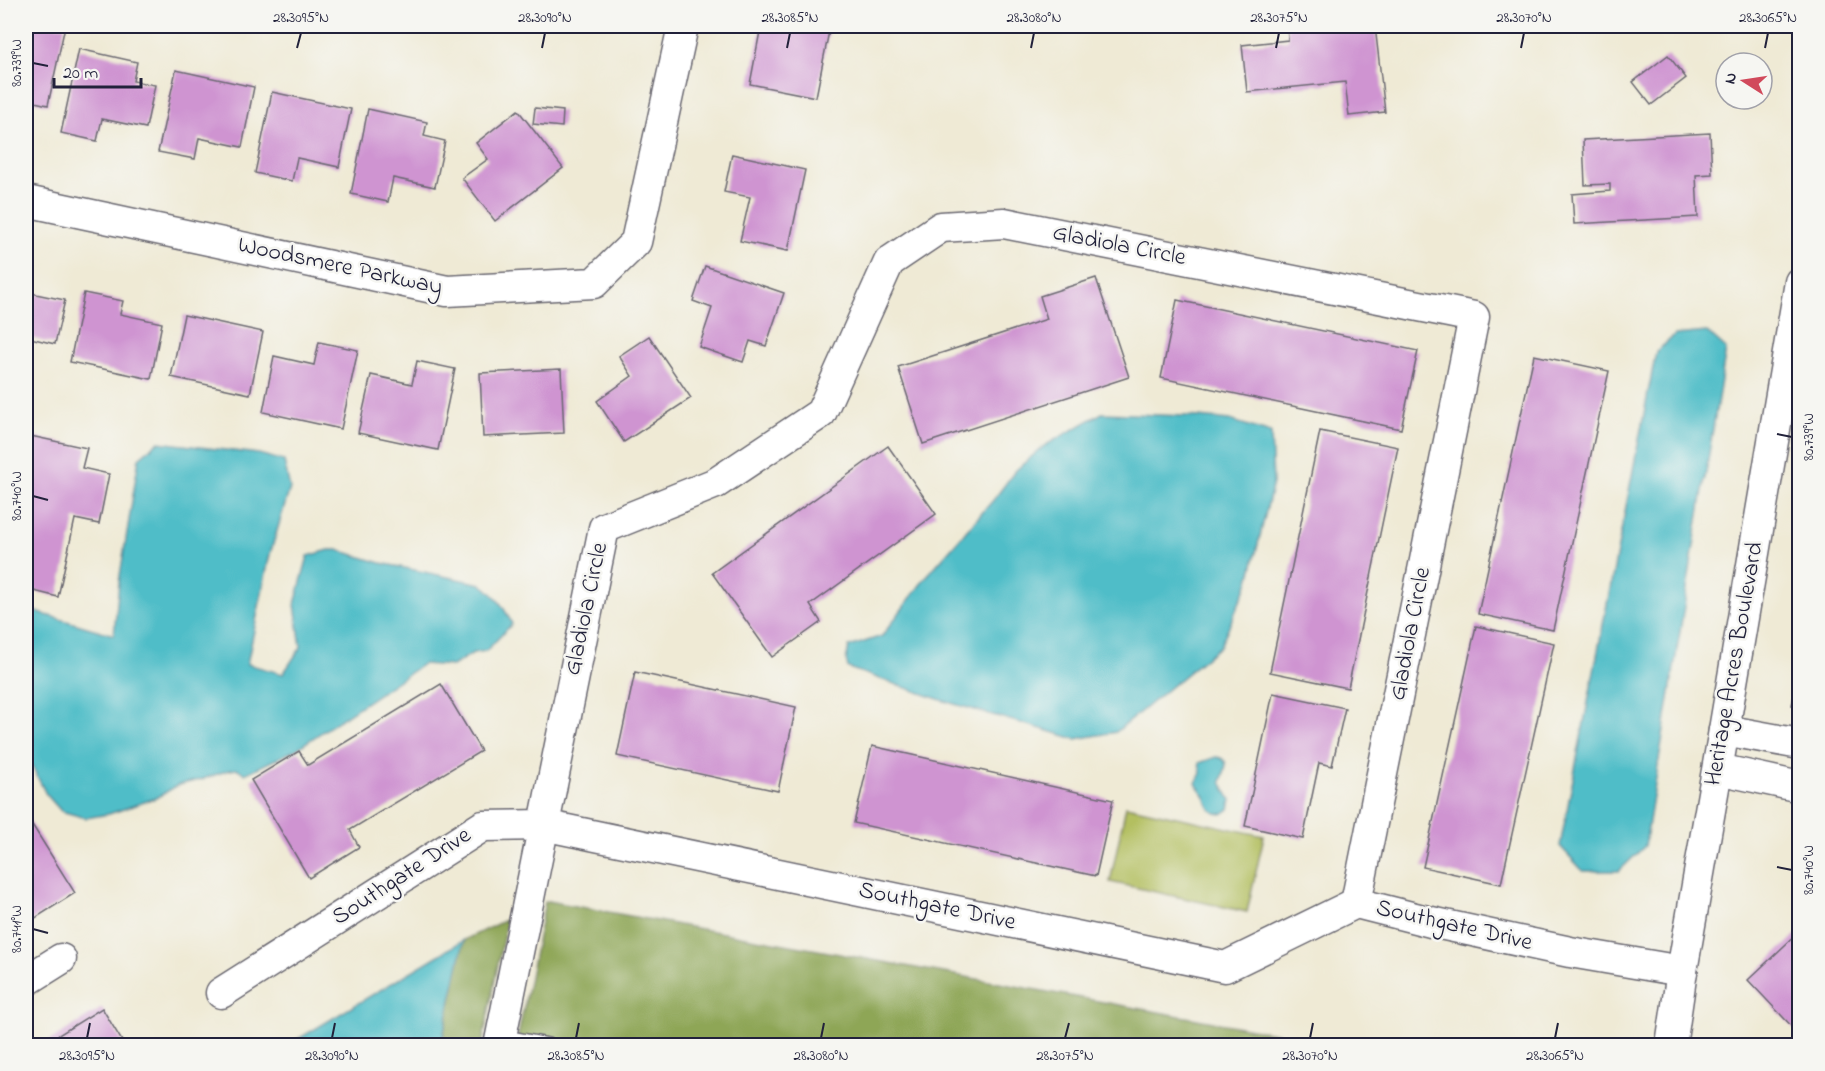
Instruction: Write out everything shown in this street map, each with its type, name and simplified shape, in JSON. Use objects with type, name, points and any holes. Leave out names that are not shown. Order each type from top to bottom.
[{"type":"street","name":"Woodsmere Parkway","points":[[26,201],[447,291],[594,283],[636,242],[683,26]]},
{"type":"street","name":"Gladiola Circle","points":[[543,825],[604,528],[716,483],[821,413],[889,262],[941,227],[1004,223],[1474,317],[1356,903]]},
{"type":"street","name":"Heritage Acres Boulevard","points":[[1671,1046],[1800,282]]},
{"type":"street","points":[[1724,730],[1800,744]]},
{"type":"street","points":[[1718,769],[1800,787]]},
{"type":"street","name":"Southgate Drive","points":[[221,993],[483,825],[543,825],[1225,967],[1356,903],[1570,952],[1682,971]]},
{"type":"street","points":[[500,1041],[543,825]]},
{"type":"street","points":[[26,981],[61,959]]},
{"type":"lane","points":[[500,1041],[548,1046]]},
{"type":"green space","points":[[1126,806],[1264,836],[1247,912],[1110,882]]},
{"type":"green space","points":[[545,902],[1342,1045],[516,1046]]},
{"type":"green space","points":[[507,919],[482,1045],[441,1046],[464,940]]},
{"type":"water","points":[[1707,332],[1726,349],[1645,846],[1619,871],[1583,871],[1560,846],[1656,352],[1675,335]]},
{"type":"water","points":[[1102,413],[1230,420],[1271,433],[1273,483],[1249,581],[1220,646],[1116,732],[1076,739],[944,701],[848,668],[846,660],[849,647],[882,636],[926,577],[995,498],[1015,471],[1044,446]]},
{"type":"water","points":[[158,442],[259,454],[284,461],[290,488],[270,554],[247,664],[283,674],[301,647],[295,604],[308,556],[329,550],[338,550],[381,563],[481,584],[499,602],[512,624],[486,651],[473,653],[452,666],[423,664],[295,750],[245,774],[238,769],[229,770],[178,785],[156,798],[109,814],[86,818],[61,811],[46,794],[26,754],[26,609],[114,635],[119,582],[139,458]]},
{"type":"water","points":[[1216,757],[1226,763],[1221,782],[1231,800],[1229,809],[1222,814],[1210,809],[1196,783],[1201,773],[1199,763]]},
{"type":"water","points":[[464,940],[441,1045],[288,1045]]},
{"type":"building","points":[[26,26],[65,26],[48,105],[26,100]]},
{"type":"building","points":[[761,26],[830,26],[816,97],[750,84]]},
{"type":"building","points":[[1287,26],[1375,26],[1385,112],[1349,116],[1345,82],[1247,92],[1242,45],[1288,40]]},
{"type":"building","points":[[79,49],[137,62],[133,81],[155,85],[146,128],[102,119],[97,141],[61,133]]},
{"type":"building","points":[[1668,55],[1686,78],[1651,105],[1633,82]]},
{"type":"building","points":[[176,70],[254,87],[242,147],[199,138],[195,159],[158,152]]},
{"type":"building","points":[[272,92],[351,109],[339,167],[297,158],[292,181],[255,173]]},
{"type":"building","points":[[535,108],[563,111],[562,127],[533,124]]},
{"type":"building","points":[[368,109],[427,122],[424,136],[445,141],[435,187],[393,178],[388,202],[351,194]]},
{"type":"building","points":[[518,110],[563,168],[495,221],[462,178],[488,159],[476,143]]},
{"type":"building","points":[[1710,133],[1712,174],[1696,175],[1698,217],[1574,224],[1572,194],[1610,191],[1610,184],[1585,185],[1583,140]]},
{"type":"building","points":[[732,154],[805,170],[788,251],[740,241],[750,197],[724,192]]},
{"type":"building","points":[[705,266],[784,293],[766,346],[750,341],[743,362],[699,347],[712,308],[693,301]]},
{"type":"building","points":[[1096,278],[1129,377],[923,444],[898,367],[1047,319],[1040,296]]},
{"type":"building","points":[[26,292],[65,300],[55,344],[26,337]]},
{"type":"building","points":[[84,293],[123,301],[120,314],[162,323],[151,379],[70,362]]},
{"type":"building","points":[[1177,300],[1418,351],[1401,429],[1161,378]]},
{"type":"building","points":[[184,315],[263,332],[250,394],[171,377]]},
{"type":"building","points":[[649,336],[691,398],[624,442],[597,401],[632,376],[619,356]]},
{"type":"building","points":[[319,342],[358,350],[341,429],[263,412],[274,356],[314,365]]},
{"type":"building","points":[[1534,355],[1609,371],[1553,630],[1478,614]]},
{"type":"building","points":[[417,361],[455,369],[438,450],[358,433],[371,375],[412,384]]},
{"type":"building","points":[[561,369],[564,433],[483,437],[480,373]]},
{"type":"building","points":[[1320,431],[1398,447],[1348,688],[1270,672]]},
{"type":"building","points":[[26,435],[87,448],[82,468],[109,474],[99,524],[75,519],[58,597],[26,589],[26,500],[29,486],[26,485]]},
{"type":"building","points":[[888,446],[936,514],[810,605],[821,622],[772,657],[712,573]]},
{"type":"building","points":[[1476,626],[1554,643],[1501,884],[1423,867]]},
{"type":"building","points":[[635,672],[796,707],[778,791],[617,756]]},
{"type":"building","points":[[1798,676],[1800,676],[1800,706],[1792,705]]},
{"type":"building","points":[[441,684],[481,751],[350,830],[359,847],[309,878],[251,780],[299,751],[308,765]]},
{"type":"building","points":[[1273,693],[1345,708],[1332,766],[1319,763],[1303,839],[1245,826]]},
{"type":"building","points":[[872,746],[1113,800],[1096,876],[854,823]]},
{"type":"building","points":[[26,815],[75,893],[26,924]]},
{"type":"building","points":[[1800,931],[1800,1035],[1748,980]]},
{"type":"building","points":[[102,1008],[125,1046],[41,1046]]}]
